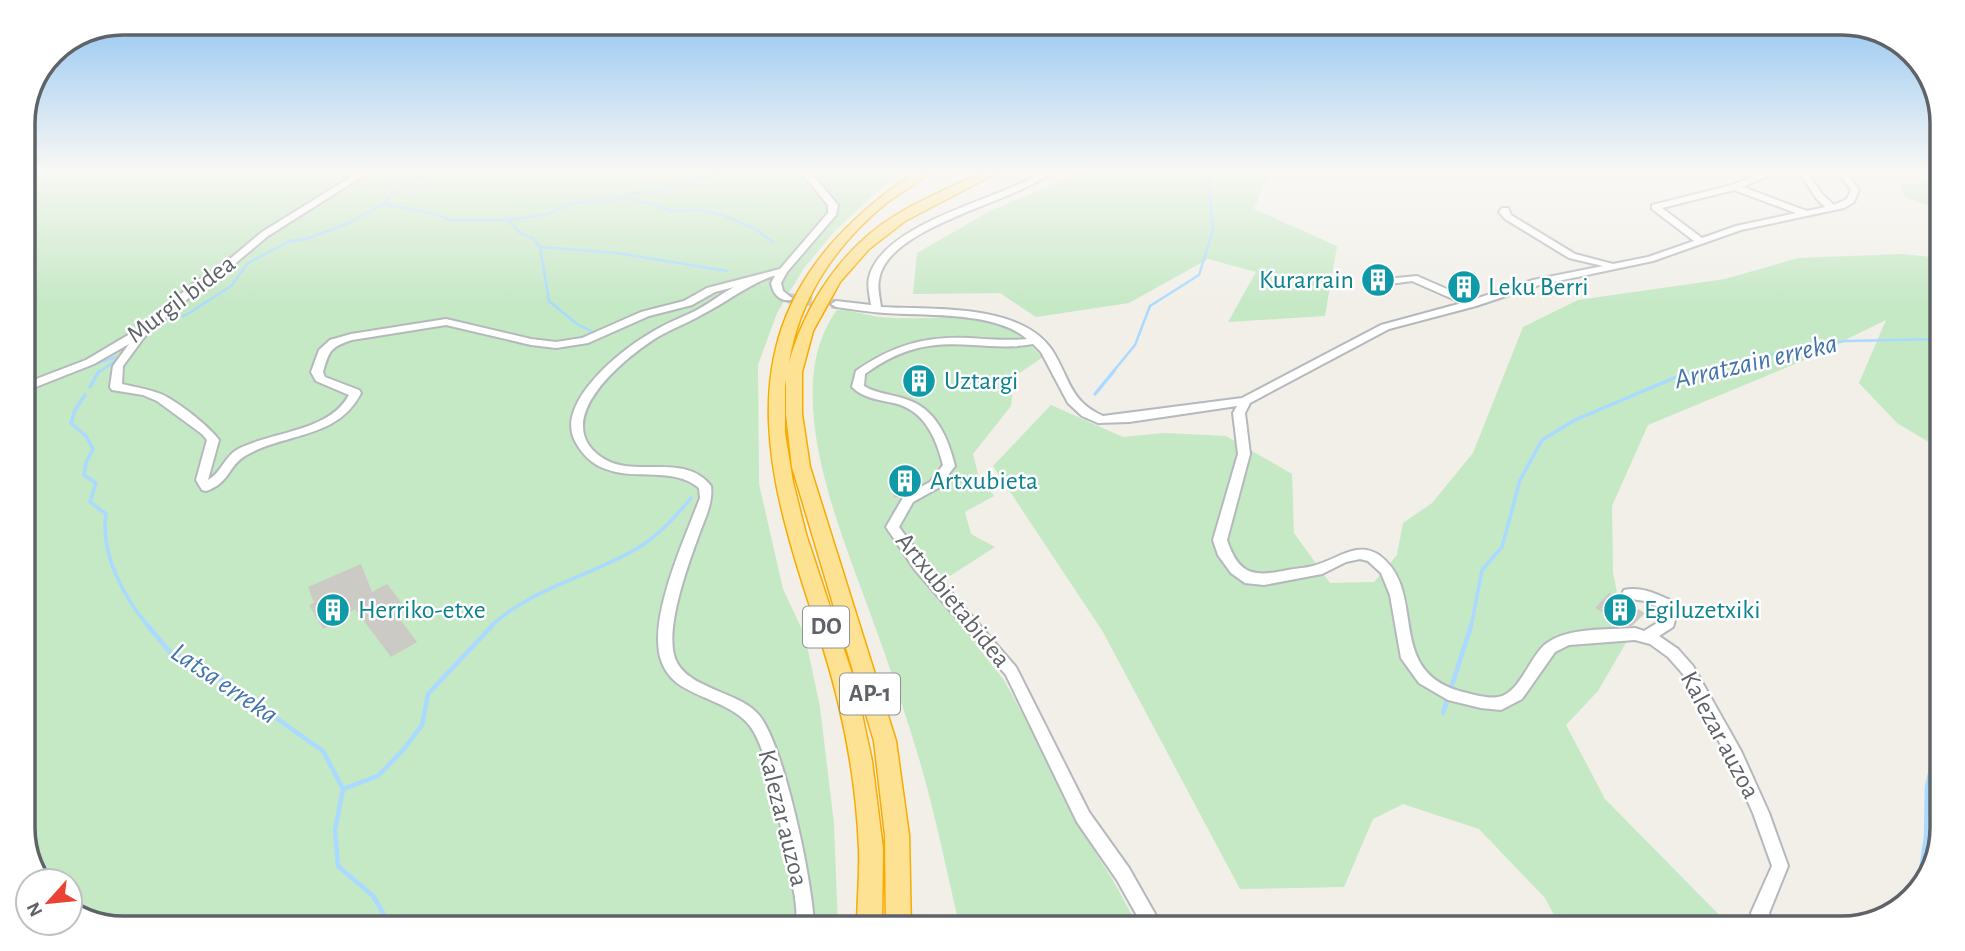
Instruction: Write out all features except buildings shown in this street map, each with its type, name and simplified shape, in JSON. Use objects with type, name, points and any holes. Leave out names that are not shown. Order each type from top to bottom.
[{"type":"highway","points":[[788,328],[810,278],[827,254],[863,216]]},
{"type":"highway","points":[[788,328],[820,280],[859,236],[885,216]]},
{"type":"highway","name":"AP-1","points":[[899,916],[897,835],[885,741],[801,467],[794,414],[794,372],[805,331],[834,280],[864,246],[903,216]]},
{"type":"highway","name":"DO","points":[[788,328],[775,394],[779,452],[800,543],[845,688],[859,755],[871,839],[869,916]]},
{"type":"street","name":"Murgil bidea","points":[[35,383],[90,362],[144,330],[265,234],[293,216]]},
{"type":"street","points":[[787,299],[778,292],[776,282],[832,216]]},
{"type":"street","points":[[876,309],[873,279],[878,266],[895,247],[950,216]]},
{"type":"street","points":[[1508,216],[1572,256],[1616,266]]},
{"type":"street","points":[[1667,216],[1700,241]]},
{"type":"street","points":[[836,304],[940,312],[998,320],[1020,327],[1037,340],[1054,361],[1072,400],[1086,413],[1102,420],[1245,401],[1385,327],[1472,304],[1537,282],[1650,259],[1739,228],[1790,216]]},
{"type":"street","name":"Kalezar auzoa","points":[[144,330],[118,366],[116,387],[161,398],[206,431],[213,440],[202,480],[206,487],[220,479],[226,467],[241,454],[317,425],[337,415],[353,402],[355,393],[320,379],[317,372],[324,350],[334,342],[446,322],[531,342],[556,345],[584,341],[645,314],[688,303],[711,290],[783,271]]},
{"type":"street","name":"Kalezar auzoa","points":[[752,278],[640,345],[592,388],[580,406],[576,424],[579,440],[587,452],[601,463],[622,470],[691,476],[705,486],[706,498],[666,619],[663,641],[671,667],[691,684],[738,706],[756,722],[769,748],[804,916]]},
{"type":"street","points":[[1390,281],[1413,278],[1472,304]]},
{"type":"street","name":"Artxubietabidea","points":[[1037,340],[1019,345],[926,340],[878,358],[860,373],[858,387],[871,397],[909,404],[929,419],[944,444],[949,466],[934,485],[908,499],[892,527],[920,566],[1012,671],[1083,817],[1123,874],[1147,916]]},
{"type":"street","points":[[1245,401],[1239,413],[1244,454],[1220,540],[1225,555],[1236,569],[1250,579],[1264,580],[1322,569],[1343,558],[1360,554],[1372,557],[1387,570],[1397,595],[1408,658],[1424,680],[1448,693],[1500,704],[1517,695],[1550,648],[1567,639],[1636,634],[1646,637],[1668,623],[1672,607],[1647,596],[1629,594]]},
{"type":"street","name":"Kalezar auzoa","points":[[1646,637],[1673,653],[1688,670],[1735,756],[1762,813],[1780,866],[1761,916]]},
{"type":"green space","points":[[35,216],[851,216],[804,268],[777,313],[758,365],[759,484],[783,589],[805,636],[820,707],[834,824],[838,916],[123,916],[100,913],[84,907],[84,867],[44,867],[35,834]]},
{"type":"green space","points":[[981,216],[1271,216],[1337,246],[1325,316],[1228,322],[1256,272],[1208,259],[1129,303],[1036,317],[1000,293],[913,294],[917,253]]},
{"type":"green space","points":[[1902,254],[1930,257],[1930,443],[1897,423],[1859,383],[1886,320],[1800,362],[1648,425],[1612,506],[1613,573],[1627,641],[1598,691],[1566,725],[1605,799],[1720,916],[1555,916],[1545,898],[1479,829],[1403,804],[1373,819],[1344,887],[1240,889],[1103,632],[993,466],[1051,405],[1123,437],[1164,433],[1226,436],[1292,474],[1294,533],[1330,583],[1374,582],[1397,555],[1403,523],[1432,503],[1473,453],[1523,327],[1578,300],[1725,279],[1798,258]]},
{"type":"green space","points":[[837,310],[880,317],[964,319],[997,323],[1013,330],[1043,357],[1014,377],[1011,406],[973,454],[978,474],[994,496],[965,512],[971,534],[995,547],[931,588],[1004,680],[1043,751],[1072,815],[1132,916],[957,916],[920,762],[892,673],[846,548],[821,464],[814,422],[813,381],[820,343]]},
{"type":"waterway","name":"Latsa erreka","points":[[137,345],[161,321],[186,315],[231,286],[248,263],[290,241],[306,239],[361,216]]},
{"type":"waterway","points":[[442,216],[450,220],[509,220],[533,216]]},
{"type":"waterway","points":[[726,216],[755,229],[773,242]]},
{"type":"waterway","points":[[1112,373],[1135,345],[1150,306],[1199,275],[1213,230],[1212,216]]},
{"type":"waterway","points":[[509,221],[520,233],[533,238],[540,247]]},
{"type":"waterway","points":[[540,247],[617,253],[727,271]]},
{"type":"waterway","points":[[540,247],[549,301],[577,324],[591,331]]},
{"type":"waterway","name":"Arratzain erreka","points":[[1690,373],[1751,358],[1845,341],[1930,339]]},
{"type":"waterway","name":"Latsa erreka","points":[[98,373],[122,356]]},
{"type":"waterway","points":[[90,365],[117,357]]},
{"type":"waterway","name":"Latsa erreka","points":[[90,387],[99,371]]},
{"type":"waterway","points":[[1095,394],[1114,371]]},
{"type":"waterway","name":"Arratzain erreka","points":[[1471,627],[1482,570],[1502,547],[1520,480],[1542,440],[1575,420],[1681,375],[1698,371]]},
{"type":"waterway","name":"Latsa erreka","points":[[85,395],[75,410],[71,423],[86,436],[93,449],[86,462],[84,475],[96,483],[90,502],[106,514],[105,529],[110,560],[131,603],[149,627]]},
{"type":"waterway","points":[[490,627],[525,601],[641,546],[668,524],[691,498]]},
{"type":"waterway","name":"Latsa erreka","points":[[148,626],[170,652],[208,670],[323,751],[343,789]]},
{"type":"waterway","points":[[343,789],[378,776],[404,749],[422,725],[428,694],[492,626]]},
{"type":"waterway","name":"Arratzain erreka","points":[[1443,713],[1471,626]]},
{"type":"waterway","name":"Arratzain erreka","points":[[1922,865],[1930,774]]},
{"type":"waterway","name":"Latsa erreka","points":[[343,789],[335,830],[338,866],[373,896],[385,916]]},
{"type":"tunnel","points":[[787,298],[836,304]]},
{"type":"place","name":"Kurarrain","points":[[1378,280]]},
{"type":"place","name":"Leku Berri","points":[[1464,287]]},
{"type":"place","name":"Uztargi","points":[[919,381]]},
{"type":"place","name":"Artxubieta","points":[[905,481]]},
{"type":"place","name":"Herriko-etxe","points":[[333,610]]},
{"type":"place","name":"Egiluzetxiki","points":[[1620,610]]}]
